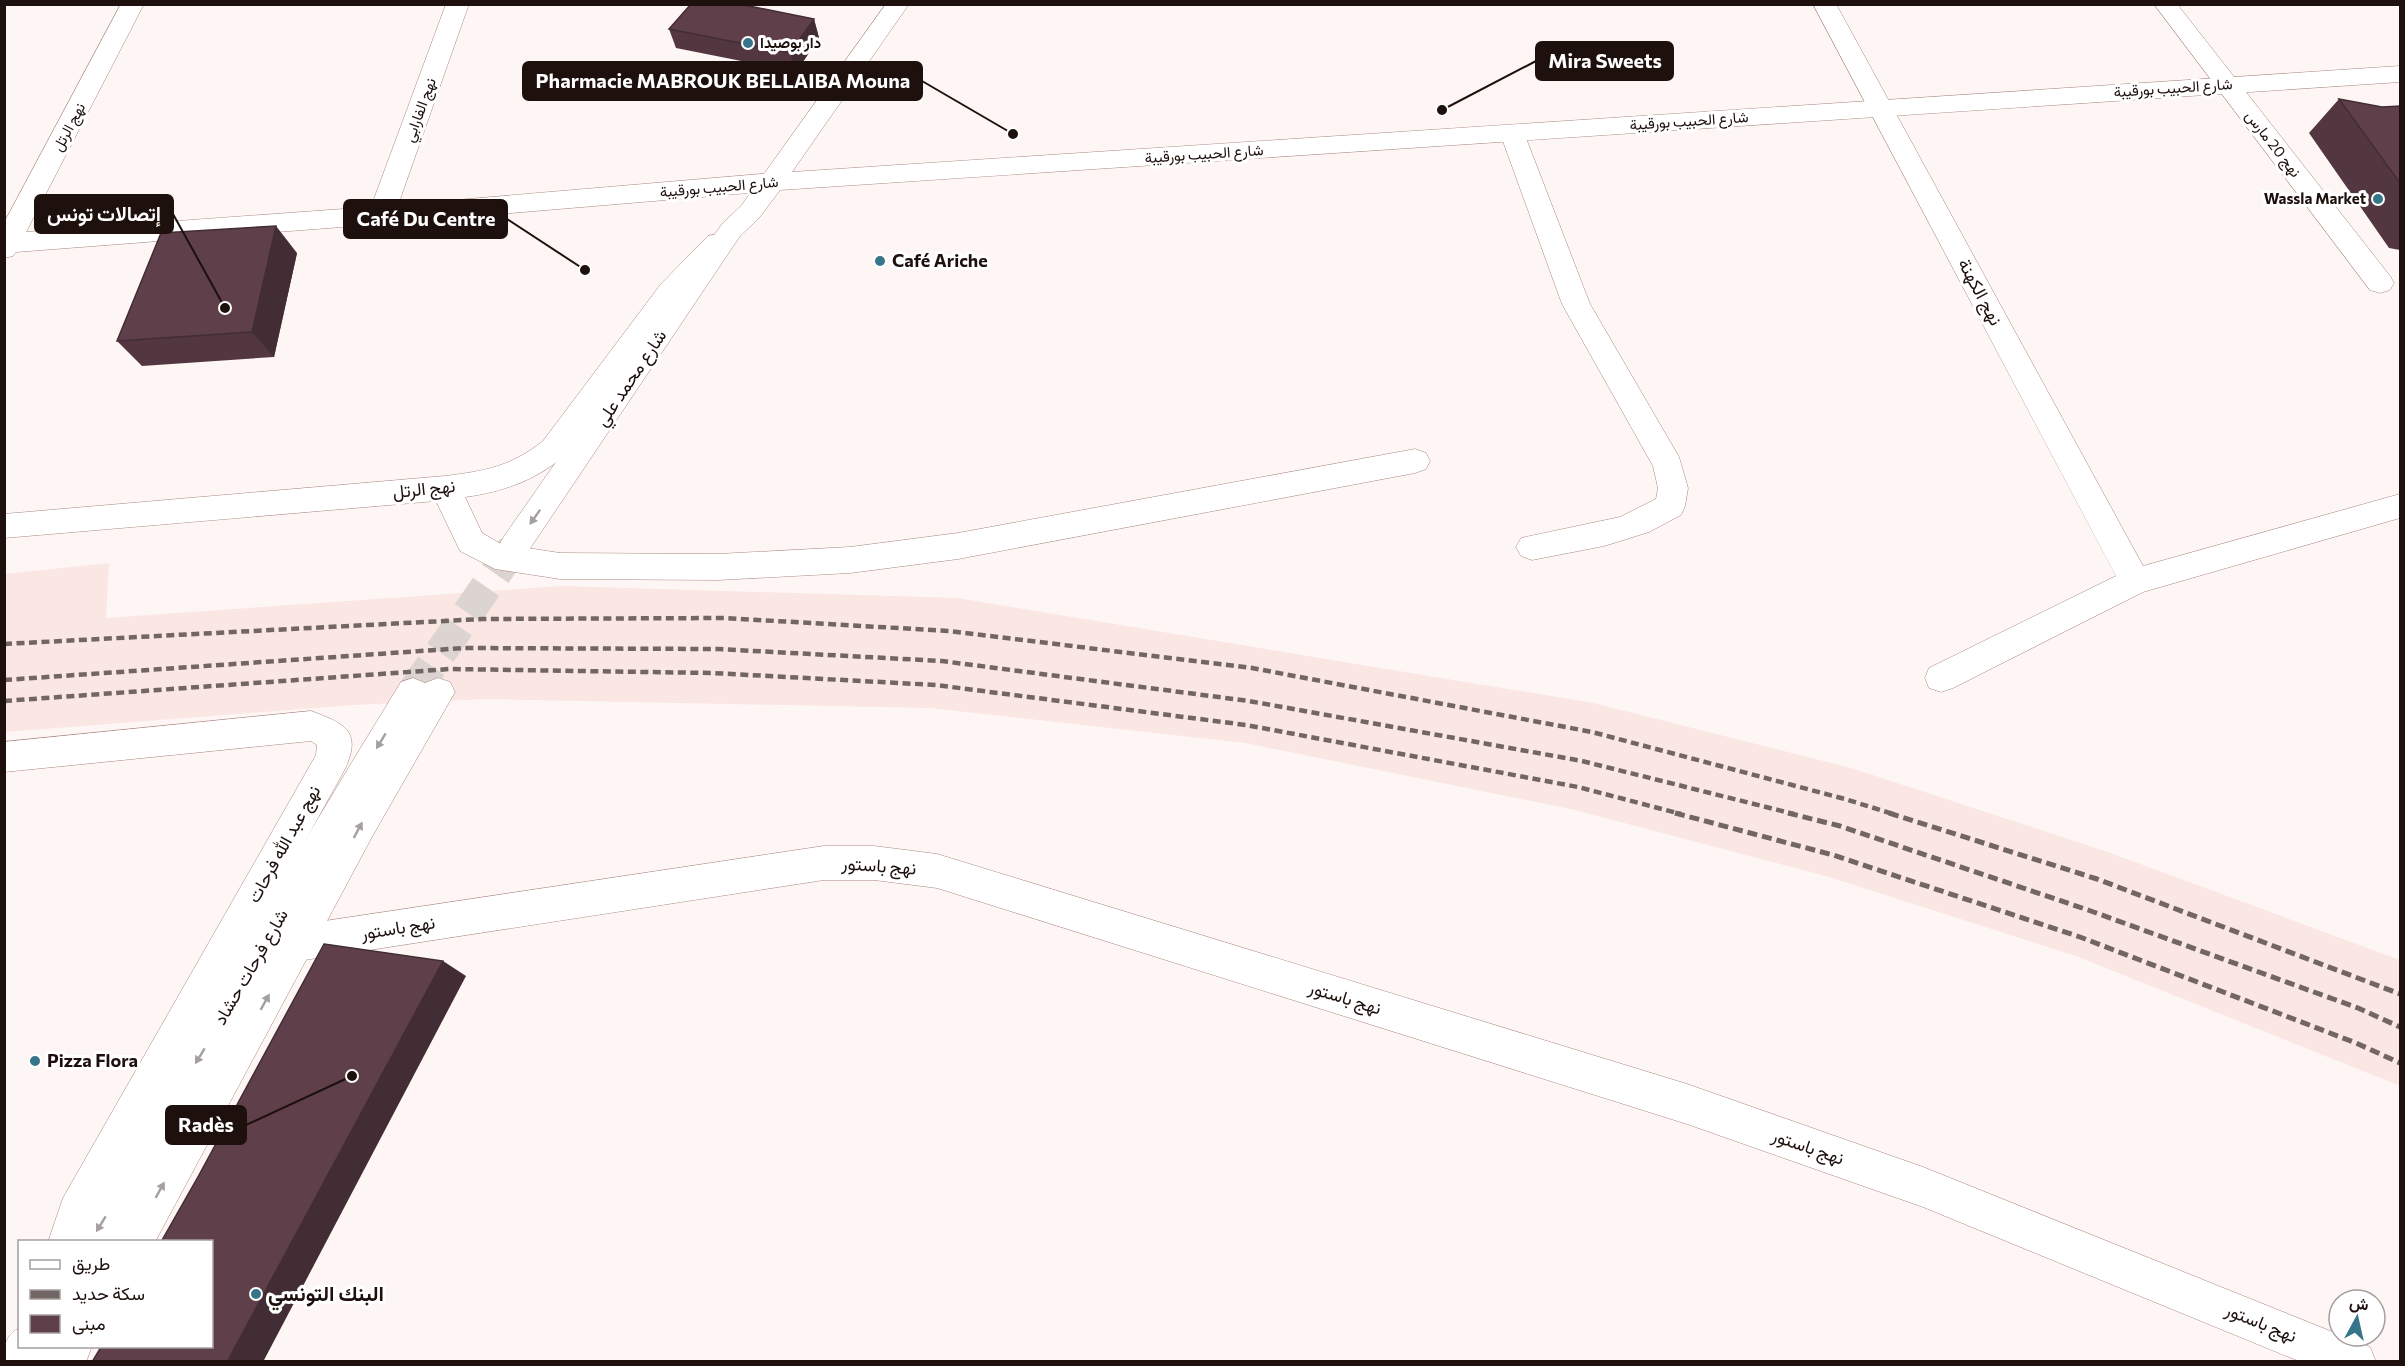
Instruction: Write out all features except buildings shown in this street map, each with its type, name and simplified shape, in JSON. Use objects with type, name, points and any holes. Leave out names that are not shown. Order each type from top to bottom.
[{"type":"street","name":"نهج الرتل","points":[[6,246],[133,4]]},
{"type":"street","name":"نهج الفارابي","points":[[381,215],[458,4]]},
{"type":"street","name":"شارع محمد علي","points":[[523,550],[743,247],[751,231],[741,221],[772,182],[898,4]]},
{"type":"street","name":"نهج الكهنة","points":[[1824,4],[2135,581]]},
{"type":"street","name":"نهج 20 مارس","points":[[2165,4],[2380,283]]},
{"type":"street","name":"شارع الحبيب بورقيبة","points":[[6,246],[772,182],[2400,74]]},
{"type":"street","points":[[1512,134],[1576,304],[1668,465],[1673,488],[1670,506],[1655,517],[1623,528],[1532,547]]},
{"type":"street","name":"نهج الرتل","points":[[4,526],[445,488],[497,480],[536,464],[553,449],[671,291],[741,221]]},
{"type":"street","points":[[445,488],[471,542],[495,556],[560,566],[718,567],[850,560],[958,546],[1415,461]]},
{"type":"street","points":[[1941,678],[2135,581],[2400,506]]},
{"type":"street","name":"شارع فرحات حشاد","points":[[91,1240],[262,950],[324,839],[426,692],[361,824],[298,944],[133,1240]]},
{"type":"street","name":"نهج عبد الله فرحات","points":[[4,757],[310,726],[327,732],[335,740],[333,758],[77,1212],[69,1240]]},
{"type":"street","name":"نهج باستور","points":[[298,944],[824,863],[874,862],[937,871],[1687,1104],[1923,1187],[2308,1352],[2355,1362]]},
{"type":"street","points":[[18,1362],[26,1348]]},
{"type":"street","points":[[62,1362],[70,1348]]},
{"type":"shaded area","points":[[109,563],[106,618],[562,586],[957,598],[1593,703],[1851,768],[2105,851],[2400,960],[2400,1086],[2076,956],[1829,877],[1571,809],[1245,743],[930,708],[486,699],[354,705],[5,732],[5,574]]},
{"type":"tunnel","points":[[413,692],[514,547]]},
{"type":"railway","points":[[4,644],[482,619],[724,618],[949,631],[1252,668],[1592,732],[1845,799],[1893,814]]},
{"type":"railway","points":[[4,680],[464,648],[717,649],[942,661],[1249,701],[1582,761],[1794,814]]},
{"type":"railway","points":[[4,701],[450,669],[712,673],[936,685],[1246,725],[1578,787],[1681,814]]},
{"type":"railway","points":[[1675,813],[1833,855],[2080,937],[2356,1043],[2400,1063]]},
{"type":"railway","points":[[1788,813],[1840,826],[2088,910],[2358,1008],[2400,1027]]},
{"type":"railway","points":[[1889,813],[2097,879],[2400,994]]},
{"type":"place","name":"دار بوصيدا","points":[[748,43]]},
{"type":"place","name":"Mira Sweets","points":[[1442,110]]},
{"type":"place","name":"Pharmacie MABROUK BELLAIBA Mouna","points":[[1013,134]]},
{"type":"place","name":"Wassla Market","points":[[2378,199]]},
{"type":"place","name":"Café Ariche","points":[[880,261]]},
{"type":"place","name":"Café Du Centre","points":[[585,270]]},
{"type":"place","name":"إتصالات تونس","points":[[225,308]]},
{"type":"place","name":"Pizza Flora","points":[[35,1061]]},
{"type":"place","name":"Radès","points":[[352,1076]]},
{"type":"place","name":"البنك التونسي","points":[[256,1294]]}]
